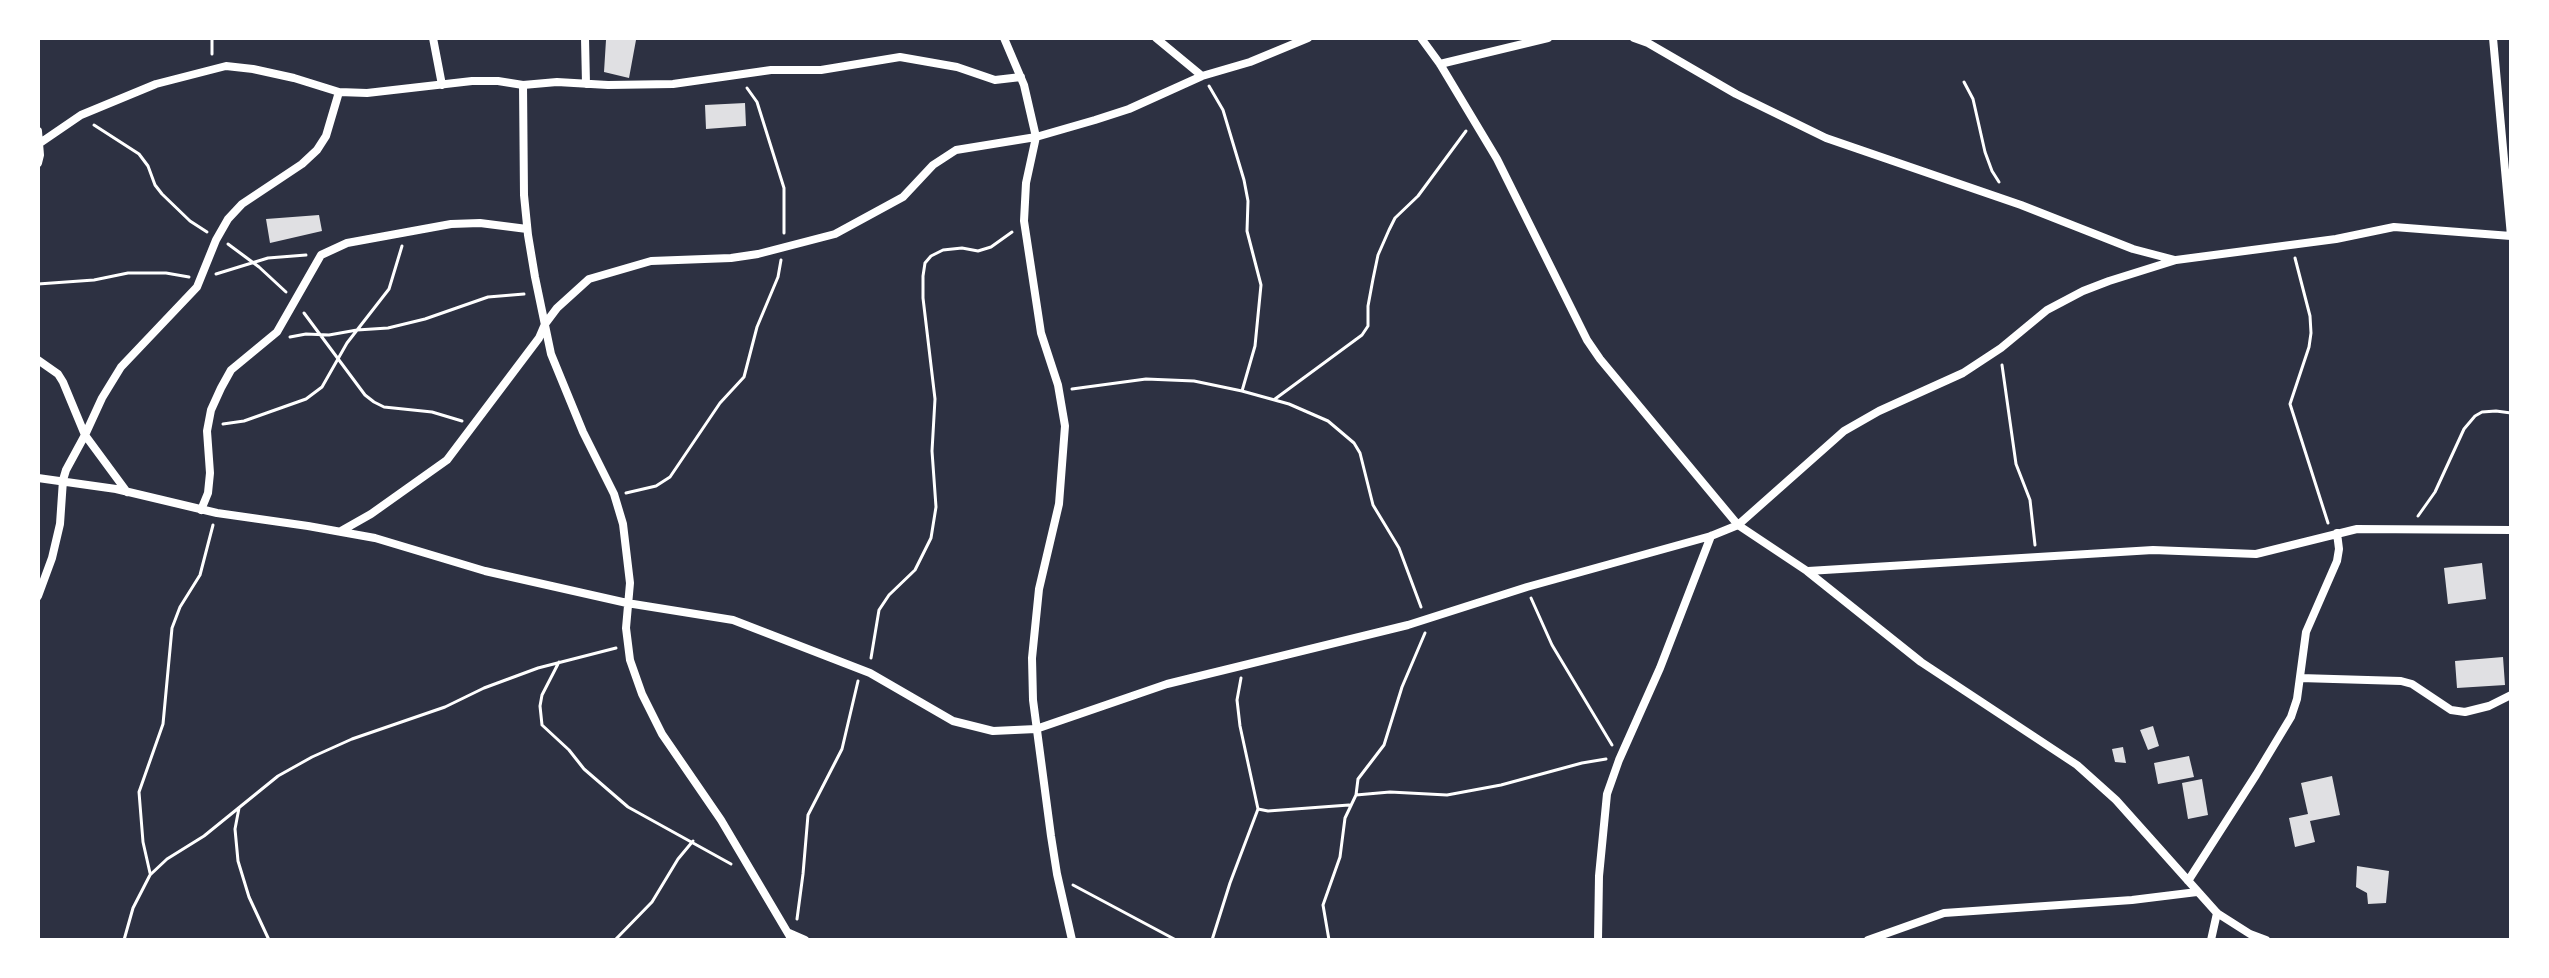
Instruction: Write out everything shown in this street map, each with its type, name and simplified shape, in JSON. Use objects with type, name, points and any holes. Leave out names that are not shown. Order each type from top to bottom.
[{"type":"street","points":[[433,38],[442,85]]},
{"type":"street","points":[[585,38],[586,84]]},
{"type":"street","points":[[1004,38],[1021,77],[1036,137],[1026,183],[1024,221],[1041,333],[1060,391],[1065,426],[1059,504],[1039,589],[1032,658],[1036,729],[1057,874],[1072,940]]},
{"type":"street","points":[[1156,38],[1202,76]]},
{"type":"street","points":[[340,531],[371,514],[447,460],[539,338],[545,324],[582,282],[651,261],[731,258],[835,234],[903,197],[933,165],[956,150],[1036,137],[1129,109],[1202,76],[1250,62],[1308,38]]},
{"type":"street","points":[[1421,38],[1497,159],[1587,340],[1738,525],[1807,571],[1921,662],[2077,765],[2116,800],[2217,913],[2250,934],[2266,940]]},
{"type":"street","points":[[1440,64],[1548,38]]},
{"type":"street","points":[[1634,38],[1736,94],[1826,138],[2021,205],[2125,246],[2176,260]]},
{"type":"street","points":[[38,478],[127,492],[217,513],[375,538],[485,571],[627,603],[733,620],[865,672],[899,688],[939,714],[967,726],[993,731],[1036,729],[1167,684],[1425,619],[1711,536],[1738,525],[1844,431],[1879,411],[1963,373],[2001,348],[2047,310],[2109,281],[2176,260],[2336,239],[2394,227],[2511,236],[2493,38]]},
{"type":"street","points":[[40,143],[78,116],[156,84],[226,66],[294,78],[339,92],[380,92],[498,81],[523,85],[557,82],[673,84],[771,70],[821,70],[908,57],[965,69],[995,80],[1021,77]]},
{"type":"street","points":[[523,85],[522,165],[527,229],[545,324],[551,354],[567,394],[614,494],[627,550],[630,583],[628,645],[634,670],[662,734],[721,820],[791,936],[805,940]]},
{"type":"street","points":[[38,596],[60,524],[63,480],[102,398],[121,367],[186,300],[203,276],[217,237],[228,219],[242,204],[302,164],[317,150],[326,136],[339,92]]},
{"type":"street","points":[[38,131],[38,163]]},
{"type":"street","points":[[201,510],[208,493],[210,473],[211,410],[231,370],[282,325],[321,255],[347,243],[451,224],[480,223],[527,229]]},
{"type":"street","points":[[38,360],[58,374],[85,435],[127,492]]},
{"type":"street","points":[[1807,571],[2165,549],[2256,554],[2357,529],[2511,530]]},
{"type":"street","points":[[2188,881],[2291,717],[2297,699],[2306,632],[2337,561],[2339,549],[2335,534]]},
{"type":"street","points":[[1598,940],[1599,876],[1607,794],[1711,536]]},
{"type":"street","points":[[2300,678],[2401,681],[2412,684],[2451,710],[2465,712],[2489,706],[2511,695]]},
{"type":"street","points":[[1868,940],[1944,913],[2132,900],[2197,892]]},
{"type":"street","points":[[2211,940],[2217,913]]},
{"type":"path","points":[[614,494],[656,486],[670,477],[720,403],[744,377],[757,327],[778,277],[785,226],[784,188],[757,102],[752,93],[730,75]]},
{"type":"path","points":[[1202,76],[1218,100],[1233,142],[1248,201],[1247,231],[1261,285],[1255,346],[1242,391]]},
{"type":"path","points":[[1964,82],[1973,99],[1992,171],[2021,205]]},
{"type":"path","points":[[78,116],[134,149],[148,166],[162,194],[196,226],[255,263],[294,299],[365,395],[384,407],[432,412],[457,418],[472,427]]},
{"type":"path","points":[[1273,400],[1362,335],[1368,326],[1368,306],[1378,255],[1395,218],[1418,196],[1473,122]]},
{"type":"path","points":[[791,936],[796,927],[808,815],[842,749],[865,672],[879,610],[889,595],[915,570],[931,538],[936,507],[932,451],[935,399],[923,298],[925,263],[943,250],[962,248],[978,251],[991,247],[1024,221]]},
{"type":"path","points":[[209,423],[244,421],[314,395],[357,330],[389,289],[406,230]]},
{"type":"path","points":[[2291,244],[2310,316],[2311,333],[2290,404],[2335,534]]},
{"type":"path","points":[[38,284],[94,280],[128,273],[166,273],[194,278],[268,258],[321,255]]},
{"type":"path","points":[[267,340],[409,324],[488,297],[519,294],[540,297]]},
{"type":"path","points":[[2001,348],[2016,464],[2030,500],[2034,522],[2034,557]]},
{"type":"path","points":[[1060,391],[1146,379],[1194,381],[1273,400],[1328,421],[1354,443],[1360,453],[1373,505],[1399,548],[1425,619],[1425,634],[1402,687],[1390,732],[1358,779],[1356,795],[1341,832],[1338,863],[1323,905],[1329,940]]},
{"type":"path","points":[[2408,528],[2435,492],[2464,429],[2475,416],[2482,412],[2511,413]]},
{"type":"path","points":[[150,875],[143,842],[139,792],[163,724],[172,628],[180,607],[200,575],[217,513]]},
{"type":"path","points":[[1356,795],[1390,792],[1447,795],[1620,757],[1552,645],[1527,587]]},
{"type":"path","points":[[124,940],[133,908],[150,875],[278,776],[312,757],[379,729],[445,707],[484,688],[559,662],[628,645]]},
{"type":"path","points":[[559,662],[542,695],[542,725],[584,769],[628,807],[730,864],[751,872]]},
{"type":"path","points":[[1212,940],[1258,809],[1237,700],[1245,666]]},
{"type":"path","points":[[1258,809],[1268,811],[1351,805]]},
{"type":"path","points":[[239,808],[235,829],[238,861],[249,897],[269,940]]},
{"type":"path","points":[[615,940],[652,902],[678,859],[693,841]]},
{"type":"path","points":[[1057,874],[1176,940]]},
{"type":"building","points":[[606,40],[636,40],[629,78],[604,72]]},
{"type":"building","points":[[745,103],[746,126],[706,129],[705,105]]},
{"type":"building","points":[[319,215],[322,231],[270,243],[266,219]]},
{"type":"building","points":[[2482,563],[2486,599],[2448,604],[2444,568]]},
{"type":"building","points":[[2503,657],[2505,685],[2457,688],[2455,661]]},
{"type":"building","points":[[2153,726],[2159,746],[2148,750],[2140,730]]},
{"type":"building","points":[[2123,747],[2126,763],[2115,762],[2112,749]]},
{"type":"building","points":[[2189,756],[2194,777],[2158,784],[2154,763]]},
{"type":"building","points":[[2332,776],[2340,815],[2310,821],[2315,842],[2295,847],[2289,818],[2308,814],[2301,783]]},
{"type":"building","points":[[2202,779],[2208,815],[2188,819],[2182,783]]},
{"type":"building","points":[[2357,866],[2389,871],[2386,903],[2368,904],[2367,893],[2356,887]]}]
